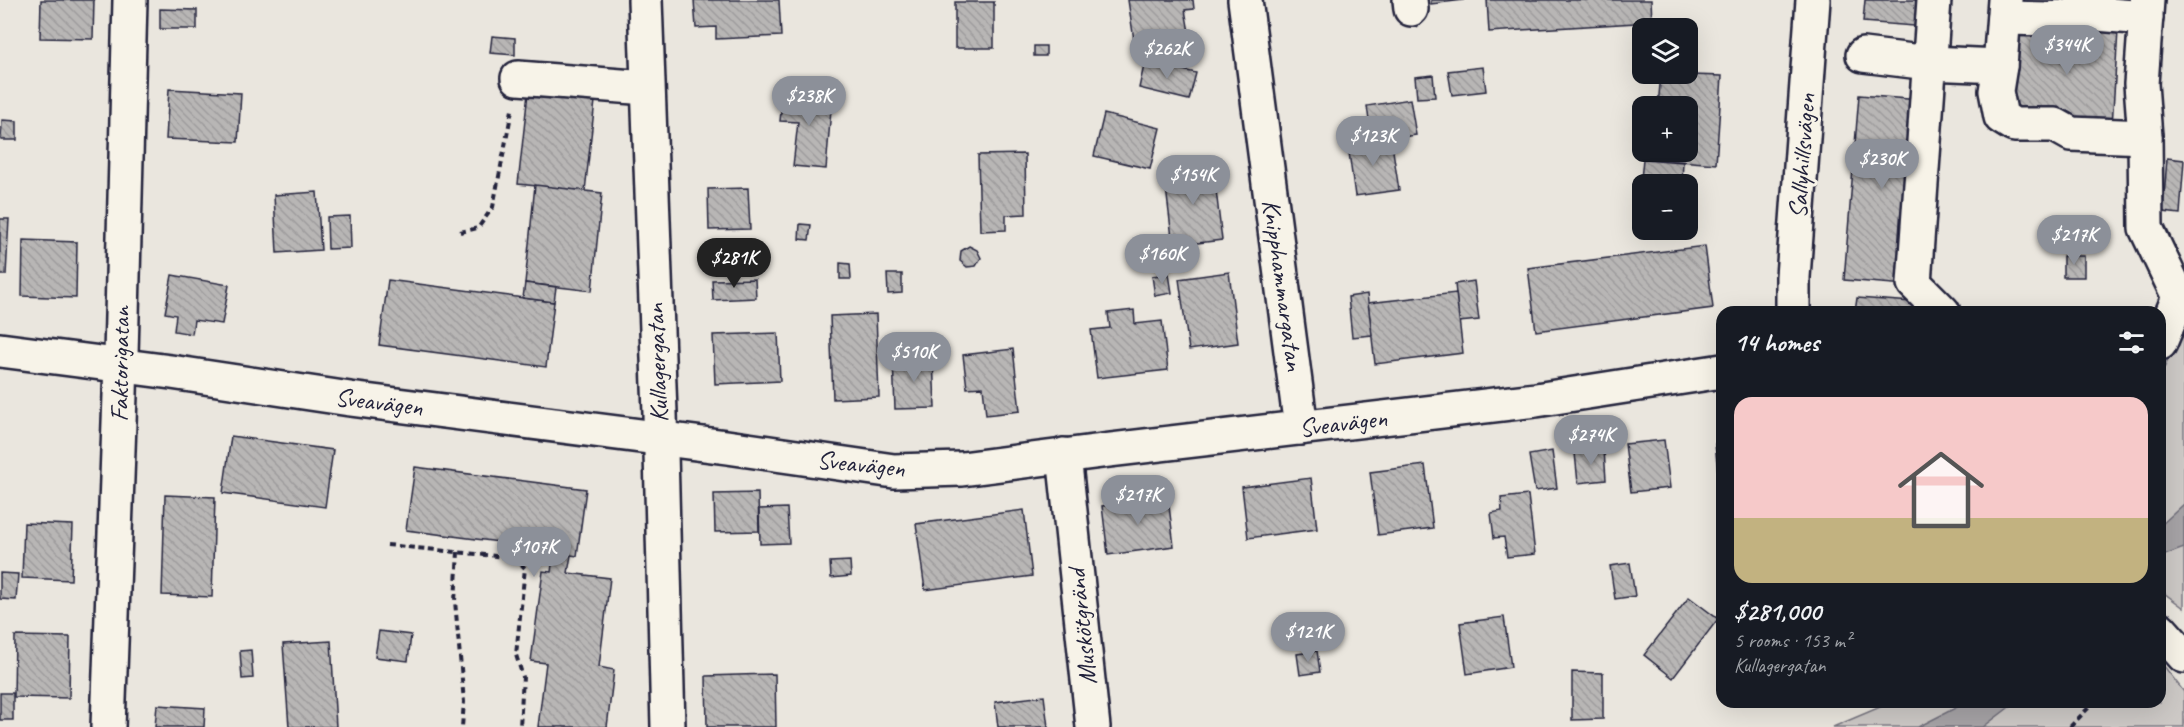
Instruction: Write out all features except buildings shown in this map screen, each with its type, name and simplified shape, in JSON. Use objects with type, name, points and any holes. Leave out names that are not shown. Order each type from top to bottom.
[{"type":"street","name":"Faktorigatan","points":[[108,727],[130,0]]},
{"type":"street","name":"Kullagergatan","points":[[645,0],[668,727]]},
{"type":"street","name":"Knipphammargatan","points":[[1245,0],[1302,428]]},
{"type":"street","name":"Sallyhillsvägen","points":[[1793,306],[1793,277],[1814,0]]},
{"type":"street","points":[[1934,0],[1914,283],[1937,306]]},
{"type":"street","points":[[2145,137],[2072,134],[2055,125],[2014,124],[2001,117],[1996,91],[2001,66],[2004,9],[2049,19],[2084,13],[2147,9],[2141,84],[2145,137],[2146,228],[2179,297],[2166,329]]},
{"type":"street","points":[[1863,55],[1929,63],[2001,66]]},
{"type":"street","points":[[518,78],[647,88]]},
{"type":"street","name":"Sveavägen","points":[[0,350],[894,471],[962,469],[1064,455],[1557,398],[1716,372]]},
{"type":"street","name":"Muskötgränd","points":[[1064,455],[1093,727]]},
{"type":"street","points":[[2166,635],[2184,656]]},
{"type":"path","points":[[460,232],[478,228],[493,207],[518,78]]},
{"type":"path","points":[[387,545],[515,558],[525,568],[516,655],[523,677],[520,727]]},
{"type":"path","points":[[458,552],[455,601],[464,702],[462,727]]},
{"type":"path","points":[[2070,727],[2088,708]]},
{"type":"shaded area","points":[[2184,326],[2184,608],[2166,594],[2166,364]]},
{"type":"shaded area","points":[[2184,504],[2184,548],[2166,555],[2166,520]]},
{"type":"shaded area","points":[[2166,669],[2184,692],[2184,727],[1833,727],[1878,708],[2166,708]]},
{"type":"shaded area","points":[[1955,708],[2008,708],[1983,727],[1918,727]]}]
